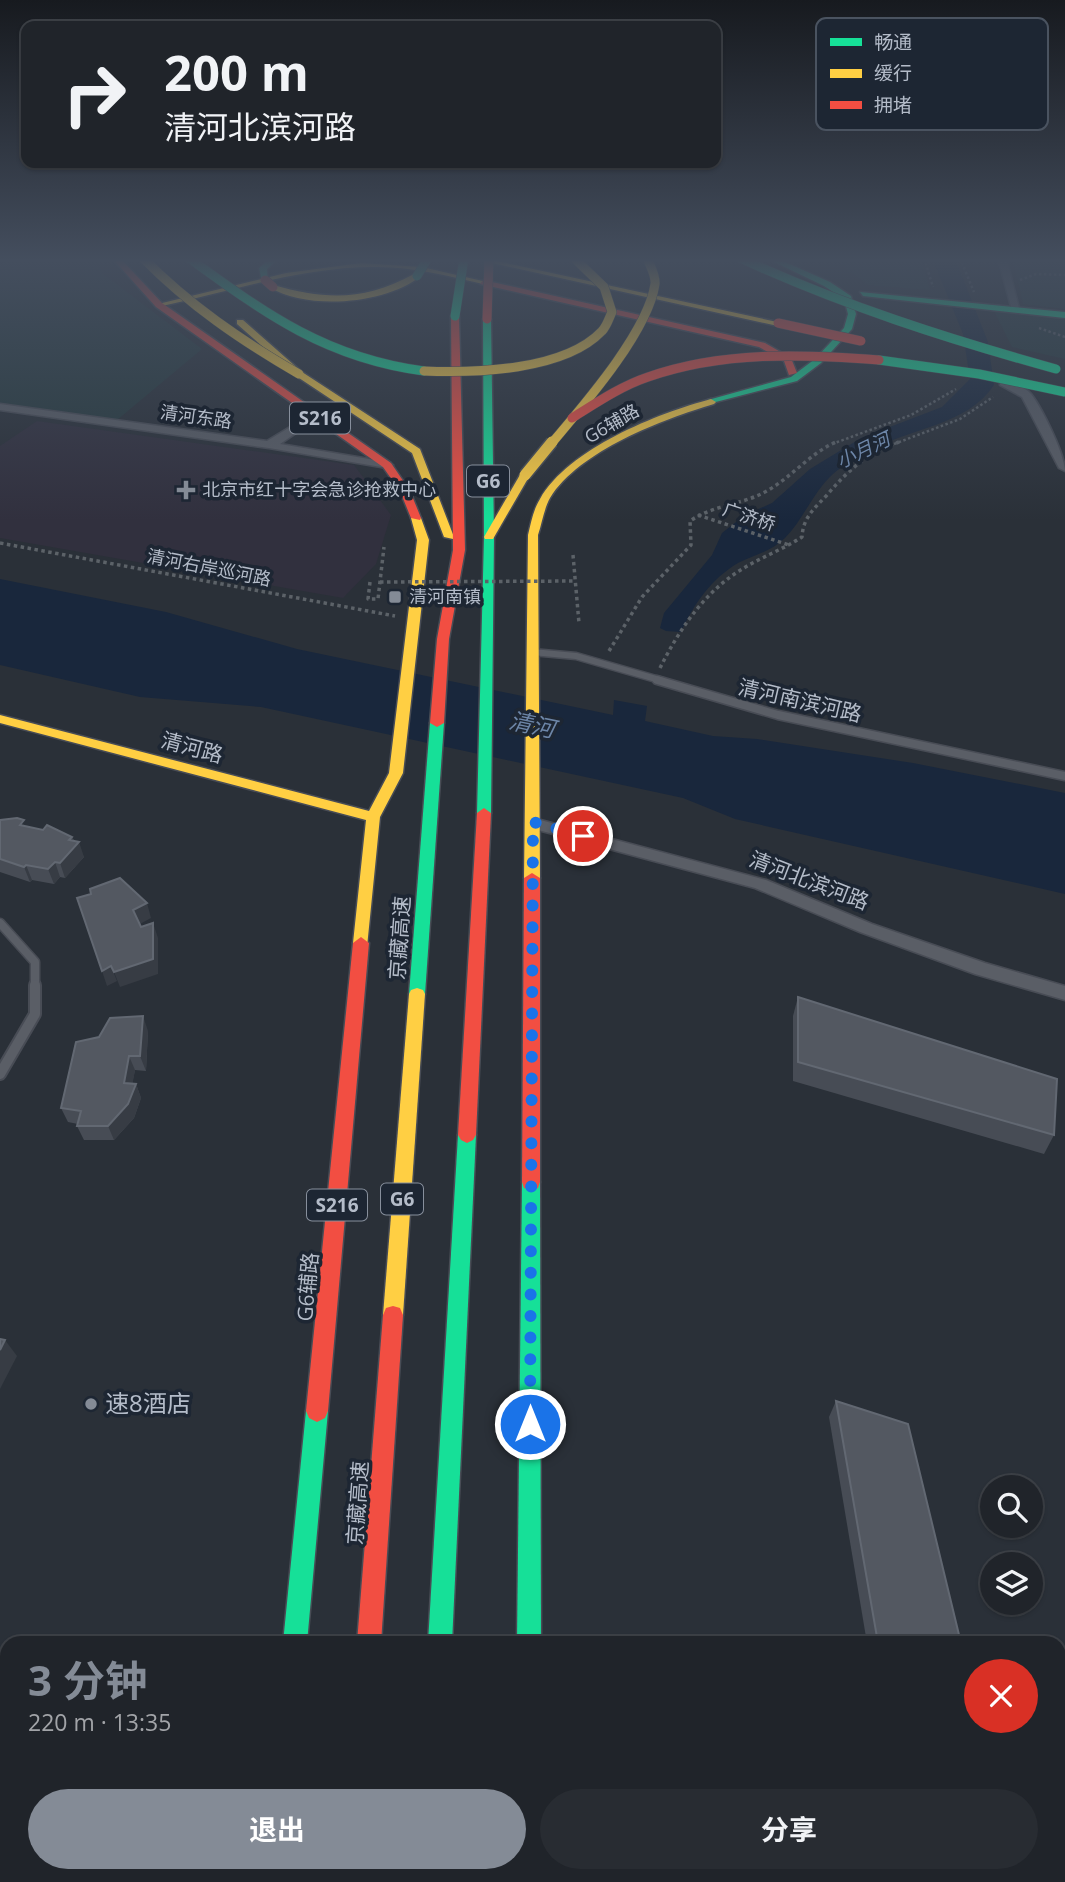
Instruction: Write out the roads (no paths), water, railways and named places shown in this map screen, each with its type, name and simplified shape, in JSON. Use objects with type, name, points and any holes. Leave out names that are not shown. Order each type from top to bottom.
[{"type":"main road","name":"S216","points":[[217,346],[387,465]]},
{"type":"main road","points":[[249,346],[299,374],[416,451],[433,489],[444,531],[458,550]]},
{"type":"main road","points":[[268,346],[299,374]]},
{"type":"main road","points":[[319,346],[364,361],[404,369],[453,372],[498,369],[535,362],[568,353],[580,346]]},
{"type":"main road","name":"京藏高速","points":[[370,1636],[443,639],[458,550],[455,346]]},
{"type":"main road","name":"G6","points":[[440,1636],[485,787],[489,537],[487,346]]},
{"type":"main road","points":[[489,537],[526,475],[625,346]]},
{"type":"main road","points":[[763,346],[788,360],[794,379],[834,364],[852,346]]},
{"type":"main road","name":"G6辅路","points":[[533,822],[530,652],[533,536],[546,496],[581,464],[633,430],[696,406],[794,379],[833,346]]},
{"type":"main road","points":[[900,346],[1065,385]]},
{"type":"main road","points":[[943,346],[1065,372]]},
{"type":"main road","points":[[972,346],[1065,372]]},
{"type":"main road","points":[[572,418],[639,380],[684,367],[755,357],[802,355],[905,361],[1065,392]]},
{"type":"main road","name":"G6辅路","points":[[296,1636],[373,817],[396,772],[423,540],[414,505],[403,484],[387,465]]},
{"type":"main road","name":"清河路","points":[[0,719],[373,817]]},
{"type":"main road","points":[[529,1636],[533,822]]},
{"type":"street","points":[[1004,383],[1027,396],[1065,468]]},
{"type":"street","name":"清河东路","points":[[0,407],[269,445],[387,465]]},
{"type":"street","points":[[269,445],[289,435],[315,415]]},
{"type":"street","name":"清河北滨河路","points":[[533,822],[760,884],[866,928],[981,968],[1065,993]]},
{"type":"lane","name":"清河南滨河路","points":[[530,652],[576,656],[715,699],[778,715],[1065,776]]},
{"type":"lane","points":[[0,923],[34,962],[35,1014],[0,1073]]},
{"type":"water","name":"小月河","points":[[965,346],[989,346],[994,385],[983,399],[953,418],[885,443],[841,468],[820,489],[785,538],[769,550],[728,569],[712,584],[681,632],[660,628],[664,613],[712,555],[722,533],[745,515],[772,503],[810,469],[861,438],[942,407],[970,379]]},
{"type":"water","name":"清河","points":[[0,579],[166,612],[297,649],[613,715],[614,700],[647,706],[645,721],[713,736],[757,739],[913,763],[1065,793],[1065,894],[735,819],[683,798],[261,707],[140,697],[0,665]]},
{"type":"place","name":"北京市红十字会急诊抢救中心","points":[[186,490]]},
{"type":"place","name":"清河南镇","points":[[395,597]]},
{"type":"place","name":"速8酒店","points":[[91,1404]]}]
